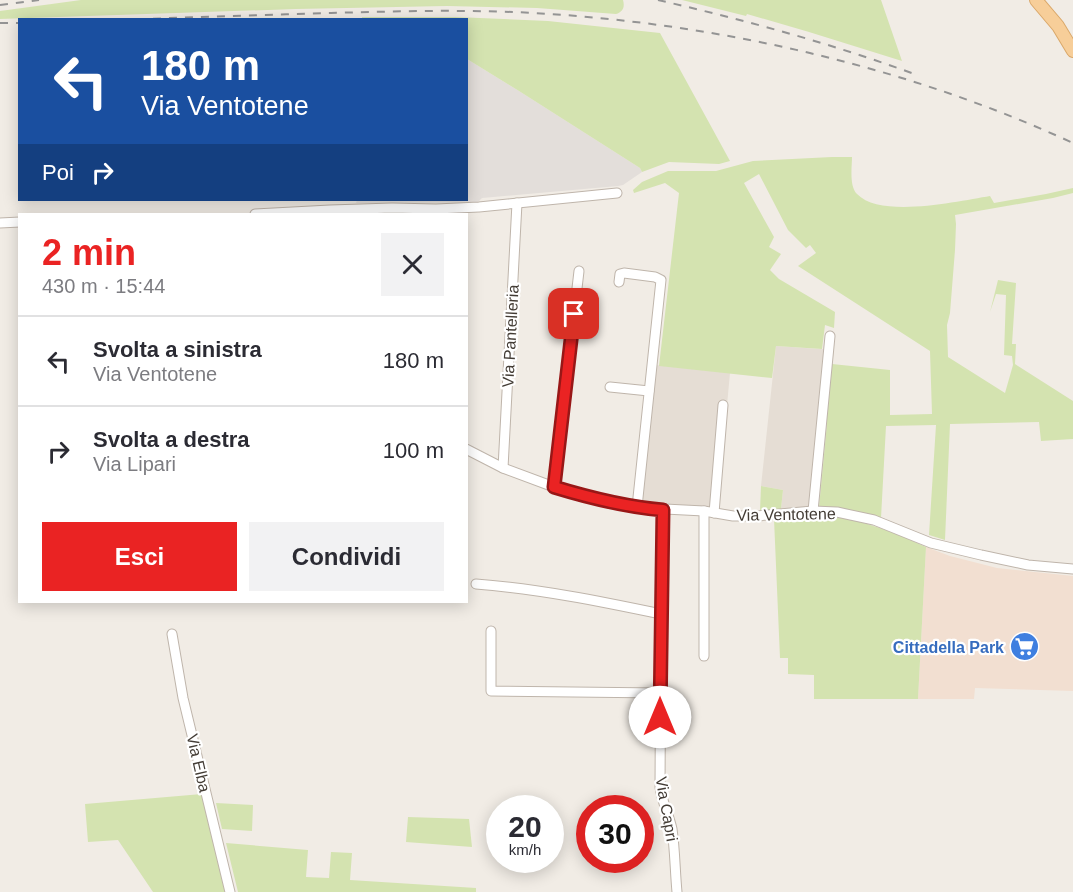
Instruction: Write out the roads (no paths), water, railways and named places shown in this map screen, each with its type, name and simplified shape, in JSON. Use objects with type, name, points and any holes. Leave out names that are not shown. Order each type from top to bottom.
[{"type":"main road","points":[[1036,0],[1058,26],[1073,51]]},
{"type":"street","points":[[271,213],[392,208],[436,212],[617,193]]},
{"type":"street","name":"Via Pantelleria","points":[[503,468],[517,203]]},
{"type":"street","points":[[0,223],[18,222]]},
{"type":"street","points":[[554,487],[579,271]]},
{"type":"street","points":[[619,282],[620,274],[624,273],[655,277],[661,280],[637,507]]},
{"type":"street","points":[[813,511],[830,336]]},
{"type":"street","points":[[609,387],[649,391]]},
{"type":"street","points":[[704,656],[709,512],[723,405]]},
{"type":"street","name":"Via Ventotene","points":[[468,450],[503,468],[554,487],[602,501],[663,510],[709,512],[733,516],[813,511],[837,512],[874,520],[931,543],[1006,565],[1073,569]]},
{"type":"street","name":"Via Capri","points":[[663,510],[660,788],[672,833],[677,892]]},
{"type":"street","points":[[476,584],[576,596],[661,614]]},
{"type":"street","points":[[492,631],[491,691],[660,693]]},
{"type":"street","name":"Via Elba","points":[[172,634],[183,698],[230,892]]},
{"type":"railway","points":[[0,5],[39,0]]},
{"type":"railway","points":[[658,0],[789,33],[917,75]]},
{"type":"railway","points":[[181,18],[495,11],[617,20],[684,29],[751,40],[883,72],[1011,116],[1073,143]]},
{"type":"railway","points":[[0,23],[18,23]]},
{"type":"place","name":"Cittadella Park","points":[[1025,647]]}]
